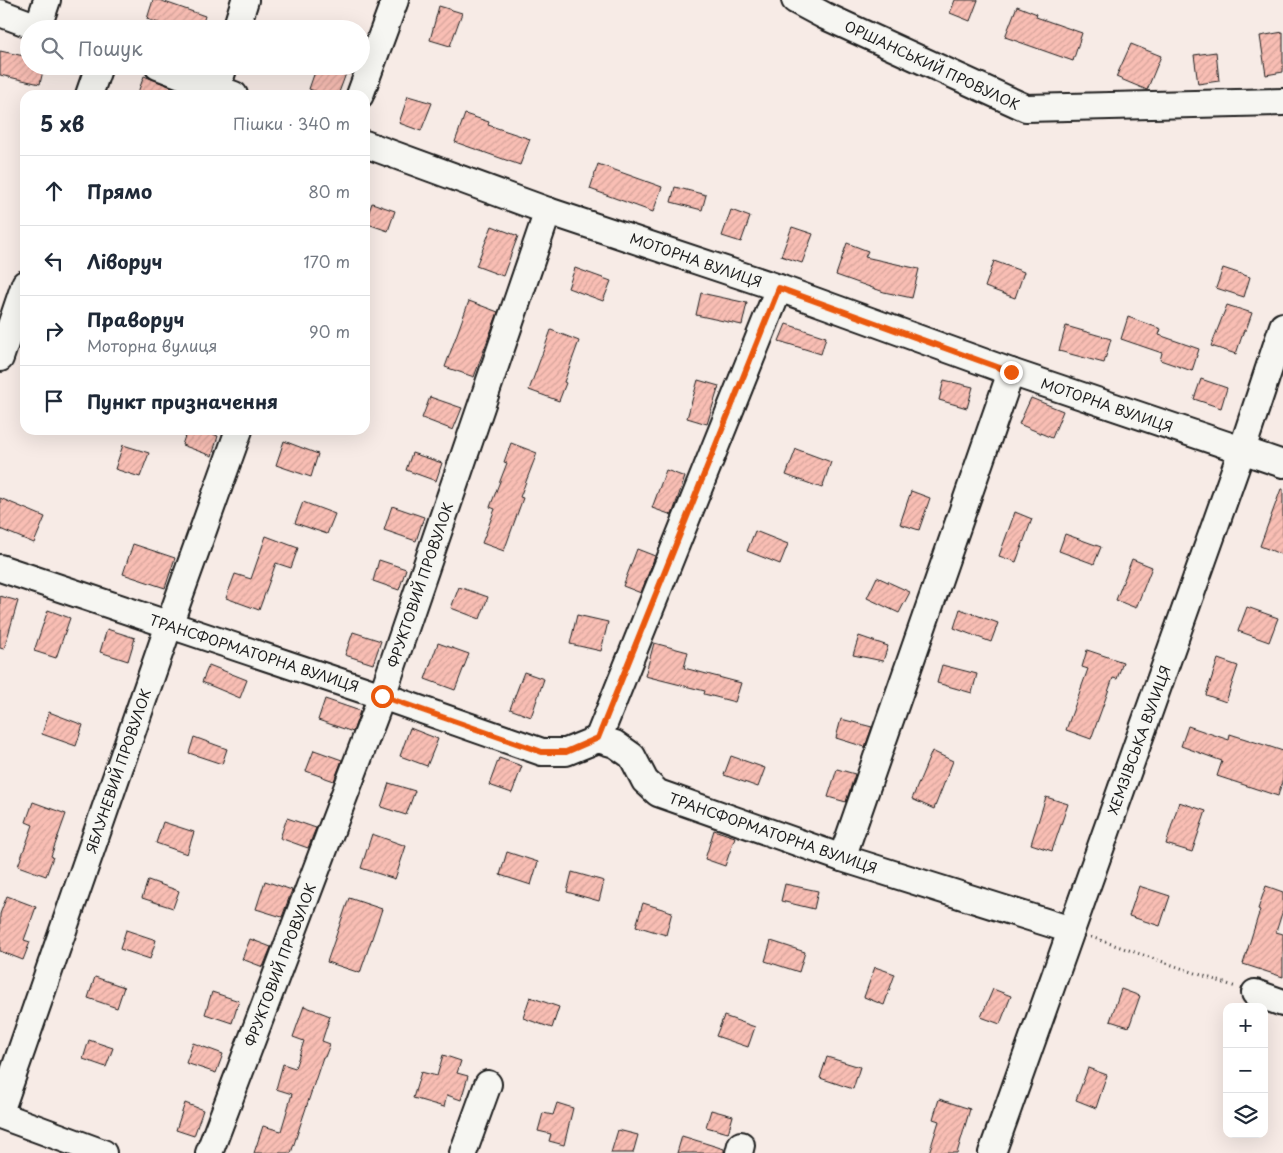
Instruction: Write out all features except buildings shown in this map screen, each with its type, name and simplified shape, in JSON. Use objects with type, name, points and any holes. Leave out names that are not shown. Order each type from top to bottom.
[{"type":"street","points":[[43,20],[47,0]]},
{"type":"street","points":[[239,20],[245,0]]},
{"type":"street","points":[[370,68],[395,0]]},
{"type":"street","name":"ОРШАНСЬКИЙ ПРОВУЛОК","points":[[795,0],[834,20],[1026,108],[1283,102]]},
{"type":"street","points":[[0,13],[20,20]]},
{"type":"street","points":[[91,90],[96,75]]},
{"type":"street","points":[[187,75],[223,86]]},
{"type":"street","points":[[362,90],[367,75]]},
{"type":"street","name":"МОТОРНА ВУЛИЦЯ","points":[[370,146],[548,211],[779,288],[1011,372],[1283,464]]},
{"type":"street","name":"ФРУКТОВИЙ ПРОВУЛОК","points":[[209,1153],[382,696],[548,211]]},
{"type":"street","points":[[598,738],[779,288]]},
{"type":"street","points":[[0,358],[20,299]]},
{"type":"street","name":"ХЕМЗІВСЬКА ВУЛИЦЯ","points":[[992,1153],[1242,450],[1283,326]]},
{"type":"street","points":[[842,858],[1011,372]]},
{"type":"street","name":"ЯБЛУНЕВИЙ ПРОВУЛОК","points":[[0,1114],[169,625],[237,435]]},
{"type":"street","name":"ТРАНСФОРМАТОРНА ВУЛИЦЯ","points":[[0,568],[382,696],[542,752],[566,752],[598,738],[615,744],[632,756],[645,781],[658,793],[842,858],[1071,930]]},
{"type":"street","points":[[1254,993],[1283,1003]]},
{"type":"street","points":[[463,1153],[488,1084]]},
{"type":"street","points":[[0,1114],[102,1153]]},
{"type":"path","points":[[1071,930],[1254,993]]},
{"type":"route","points":[[382,696],[542,752],[566,752],[598,738],[779,288],[1011,372]]}]
